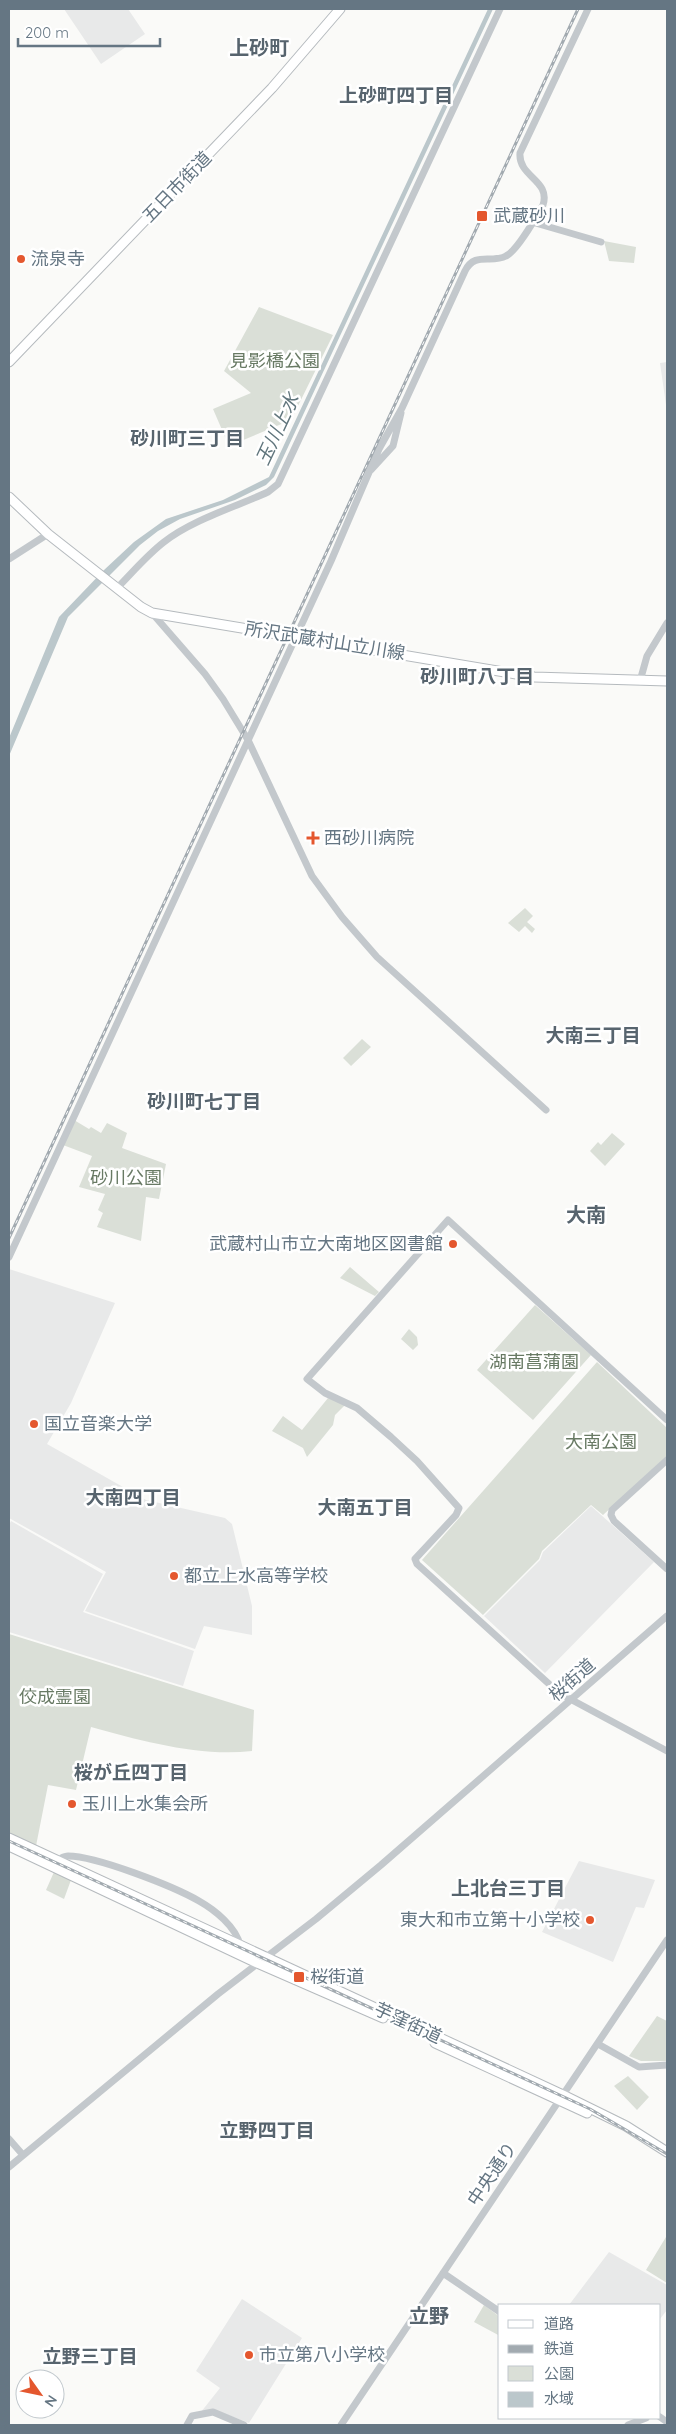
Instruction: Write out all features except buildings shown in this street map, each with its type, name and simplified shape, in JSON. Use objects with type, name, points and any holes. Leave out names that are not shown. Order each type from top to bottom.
[{"type":"main road","name":"五日市街道","points":[[9,362],[272,88],[340,9]]},
{"type":"main road","points":[[9,497],[48,534]]},
{"type":"main road","name":"所沢武蔵村山立川線","points":[[48,534],[98,574],[152,613],[534,677],[667,682]]},
{"type":"main road","name":"芋窪街道","points":[[9,1838],[267,1957],[561,2097],[624,2132],[667,2159]]},
{"type":"main road","name":"芋窪街道","points":[[9,1846],[257,1963],[626,2126],[667,2152]]},
{"type":"street","points":[[114,586],[164,542],[191,525],[232,509],[268,492],[278,484],[500,9]]},
{"type":"street","points":[[9,1257],[296,637],[387,433],[402,408],[466,267],[477,259],[501,258],[509,255],[543,203],[544,194],[540,184],[523,168],[520,153],[588,9]]},
{"type":"street","points":[[532,222],[601,242]]},
{"type":"street","points":[[371,470],[393,446],[402,408]]},
{"type":"street","points":[[9,559],[48,534]]},
{"type":"street","points":[[152,613],[213,684],[248,740],[312,876],[342,917],[378,957],[546,1110]]},
{"type":"street","points":[[640,681],[647,656],[667,623]]},
{"type":"street","points":[[667,1420],[448,1220],[307,1379],[325,1393],[357,1408],[418,1461],[459,1508],[456,1515],[415,1559],[416,1563],[544,1680],[571,1701],[667,1751]]},
{"type":"street","points":[[667,1460],[612,1510],[611,1514],[614,1521],[667,1569]]},
{"type":"street","name":"桜街道","points":[[9,2166],[257,1963],[381,1865],[667,1616]]},
{"type":"street","points":[[57,1860],[66,1856],[113,1865],[199,1900],[214,1911],[237,1935],[240,1946]]},
{"type":"street","name":"中央通り","points":[[341,2425],[667,1940]]},
{"type":"street","points":[[598,2044],[639,2067],[667,2065]]},
{"type":"street","points":[[9,2140],[23,2156]]},
{"type":"street","points":[[443,2273],[498,2311]]},
{"type":"street","points":[[187,2425],[192,2416],[213,2412],[244,2425]]},
{"type":"street","points":[[628,2425],[643,2419]]},
{"type":"shaded area","points":[[64,9],[128,9],[145,34],[101,64]]},
{"type":"shaded area","points":[[667,362],[667,412],[660,363]]},
{"type":"shaded area","points":[[9,1269],[115,1303],[71,1403],[47,1444],[146,1500],[225,1518],[232,1524],[252,1606],[252,1635],[204,1626],[195,1649],[85,1611],[106,1572],[9,1518]]},
{"type":"shaded area","points":[[591,1506],[654,1562],[545,1673],[484,1616],[540,1560],[543,1552]]},
{"type":"shaded area","points":[[11,1521],[103,1574],[83,1612],[194,1651],[183,1686],[9,1632],[9,1525]]},
{"type":"shaded area","name":"東大和市立第十小学校","points":[[579,1861],[655,1880],[644,1908],[636,1907],[613,1962],[542,1932]]},
{"type":"shaded area","points":[[609,2252],[667,2285],[667,2310],[661,2318],[661,2304],[570,2304]]},
{"type":"shaded area","name":"市立第八小学校","points":[[242,2299],[302,2338],[249,2423],[215,2410],[201,2412],[220,2388],[196,2371]]},
{"type":"green space","points":[[604,241],[636,247],[634,263],[609,261]]},
{"type":"green space","name":"見影橋公園","points":[[259,307],[333,335],[291,420],[229,446],[213,409],[251,393],[224,371]]},
{"type":"green space","points":[[525,908],[533,916],[527,922],[535,929],[532,933],[525,926],[519,932],[508,923]]},
{"type":"green space","points":[[362,1039],[371,1047],[351,1066],[343,1058]]},
{"type":"green space","name":"砂川公園","points":[[74,1120],[89,1129],[91,1127],[101,1133],[107,1123],[127,1133],[122,1148],[166,1164],[159,1199],[146,1197],[141,1241],[97,1227],[103,1213],[98,1210],[105,1194],[79,1187],[92,1156],[63,1145]]},
{"type":"green space","points":[[612,1133],[625,1144],[605,1166],[590,1151],[598,1142],[601,1145]]},
{"type":"green space","points":[[350,1267],[379,1292],[375,1296],[340,1278]]},
{"type":"green space","name":"湖南菖蒲園","points":[[535,1305],[591,1355],[533,1420],[477,1370]]},
{"type":"green space","points":[[409,1329],[417,1337],[418,1345],[413,1350],[401,1339]]},
{"type":"green space","name":"大南公園","points":[[597,1362],[667,1428],[667,1456],[603,1515],[591,1505],[542,1551],[539,1559],[483,1615],[422,1560]]},
{"type":"green space","points":[[328,1398],[346,1404],[335,1415],[333,1425],[307,1457],[303,1448],[272,1431],[283,1416],[302,1430]]},
{"type":"green space","name":"佼成霊園","points":[[9,1634],[254,1710],[252,1751],[212,1752],[191,1750],[91,1727],[76,1790],[48,1785],[36,1846],[9,1834]]},
{"type":"green space","points":[[54,1872],[71,1880],[64,1899],[46,1890]]},
{"type":"green space","points":[[657,2016],[667,2021],[667,2061],[641,2061],[629,2056]]},
{"type":"green space","points":[[628,2076],[649,2097],[637,2110],[614,2086]]},
{"type":"green space","points":[[667,2238],[667,2283],[646,2270]]},
{"type":"green space","points":[[484,2305],[498,2316],[498,2335],[474,2322]]},
{"type":"water","points":[[488,9],[493,9],[274,477],[266,485],[235,500],[180,519],[158,531],[140,545],[68,617],[9,756],[9,738],[59,617],[134,542],[166,519],[223,500],[269,477]]},
{"type":"railway","points":[[9,1238],[578,9]]},
{"type":"railway","points":[[9,1841],[590,2109],[667,2154]]},
{"type":"place","name":"武蔵砂川","points":[[482,216]]},
{"type":"place","name":"流泉寺","points":[[21,259]]},
{"type":"place","name":"西砂川病院","points":[[313,838]]},
{"type":"place","name":"武蔵村山市立大南地区図書館","points":[[453,1244]]},
{"type":"place","name":"国立音楽大学","points":[[34,1424]]},
{"type":"place","name":"都立上水高等学校","points":[[174,1576]]},
{"type":"place","name":"玉川上水集会所","points":[[72,1804]]},
{"type":"place","name":"東大和市立第十小学校","points":[[590,1920]]},
{"type":"place","name":"桜街道","points":[[299,1977]]},
{"type":"place","name":"市立第八小学校","points":[[249,2355]]},
{"type":"district","name":"上砂町","points":[[259,48]]},
{"type":"district","name":"上砂町四丁目","points":[[396,95]]},
{"type":"district","name":"砂川町三丁目","points":[[187,438]]},
{"type":"district","name":"砂川町八丁目","points":[[477,676]]},
{"type":"district","name":"大南三丁目","points":[[593,1035]]},
{"type":"district","name":"砂川町七丁目","points":[[204,1101]]},
{"type":"district","name":"大南","points":[[586,1215]]},
{"type":"district","name":"大南四丁目","points":[[133,1497]]},
{"type":"district","name":"大南五丁目","points":[[365,1507]]},
{"type":"district","name":"桜が丘四丁目","points":[[131,1772]]},
{"type":"district","name":"上北台三丁目","points":[[508,1888]]},
{"type":"district","name":"立野四丁目","points":[[267,2130]]},
{"type":"district","name":"立野","points":[[429,2316]]},
{"type":"district","name":"立野三丁目","points":[[90,2356]]},
{"type":"water label","name":"玉川上水","points":[[277,429]]}]
